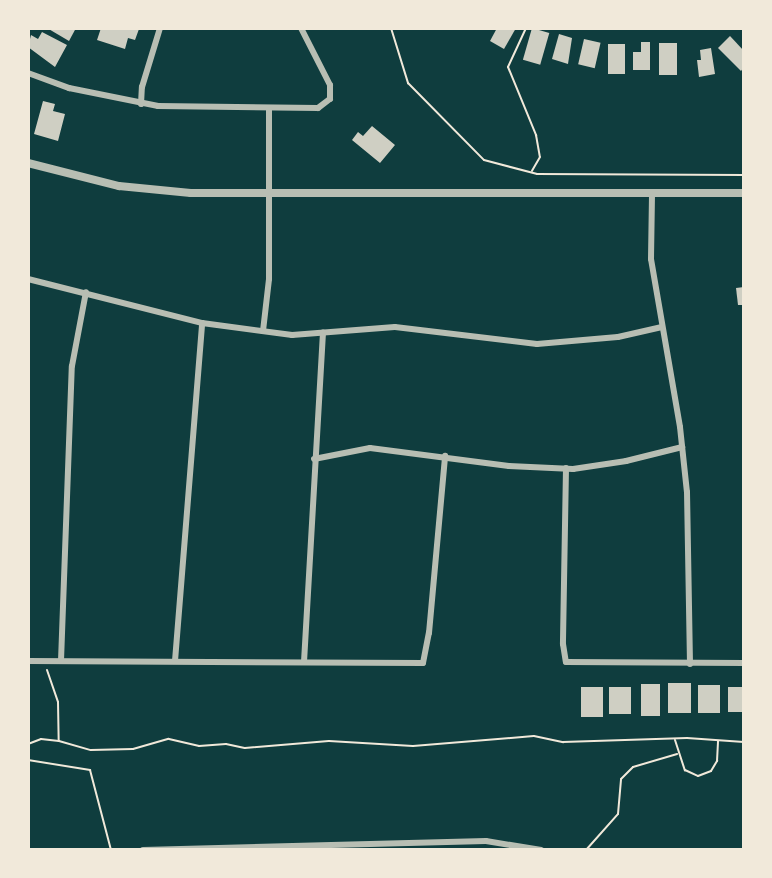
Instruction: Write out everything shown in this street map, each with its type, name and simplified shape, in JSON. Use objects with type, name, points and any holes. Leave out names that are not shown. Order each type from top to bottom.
[{"type":"street","points":[[141,104],[154,37],[160,28]]},
{"type":"street","points":[[28,73],[69,88],[180,109],[318,108],[330,99],[330,85],[301,28]]},
{"type":"street","points":[[263,331],[269,279],[269,110]]},
{"type":"street","points":[[28,163],[80,179],[155,191],[269,194],[744,193]]},
{"type":"street","points":[[652,195],[651,259],[687,492],[690,664]]},
{"type":"street","points":[[28,279],[202,323],[292,335],[395,327],[537,344],[618,337],[662,327]]},
{"type":"street","points":[[61,661],[72,366],[86,292]]},
{"type":"street","points":[[175,661],[202,323]]},
{"type":"street","points":[[304,662],[323,333]]},
{"type":"street","points":[[314,459],[370,448],[509,466],[566,468],[626,461],[682,447]]},
{"type":"street","points":[[28,661],[423,663],[429,633],[445,456]]},
{"type":"street","points":[[566,468],[563,644],[566,662],[744,663]]},
{"type":"street","points":[[143,850],[358,847],[486,841],[541,850]]},
{"type":"path","points":[[391,28],[401,72],[441,118],[484,160],[531,172],[744,175]]},
{"type":"path","points":[[526,28],[508,67],[536,135],[540,157],[531,172]]},
{"type":"path","points":[[45,661],[58,702],[59,741]]},
{"type":"path","points":[[28,744],[41,739],[91,750],[133,749],[169,739],[199,746],[226,744],[245,748],[329,741],[413,746],[534,736],[563,742],[675,738],[744,742]]},
{"type":"path","points":[[675,738],[677,754],[685,770],[698,776],[711,771],[717,761],[718,741]]},
{"type":"path","points":[[586,850],[618,814],[621,779],[633,767],[677,754]]},
{"type":"path","points":[[28,760],[90,770],[111,850]]},
{"type":"building","points":[[47,28],[76,28],[69,41]]},
{"type":"building","points":[[101,28],[139,29],[135,40],[128,38],[125,49],[97,40]]},
{"type":"building","points":[[497,28],[516,28],[504,49],[490,41]]},
{"type":"building","points":[[532,28],[549,33],[540,65],[523,60]]},
{"type":"building","points":[[42,32],[67,45],[55,67],[28,47],[31,35],[38,39]]},
{"type":"building","points":[[559,34],[572,38],[568,64],[552,59]]},
{"type":"building","points":[[730,36],[744,51],[741,71],[718,48]]},
{"type":"building","points":[[584,39],[601,43],[595,68],[578,64]]},
{"type":"building","points":[[641,42],[650,42],[650,70],[633,70],[633,52],[641,52]]},
{"type":"building","points":[[659,43],[677,43],[677,75],[659,75]]},
{"type":"building","points":[[608,44],[625,44],[625,74],[608,74]]},
{"type":"building","points":[[711,48],[715,74],[699,77],[697,60],[701,60],[700,50]]},
{"type":"building","points":[[43,101],[55,104],[53,111],[65,114],[58,141],[34,134]]},
{"type":"building","points":[[372,126],[395,145],[380,163],[352,140],[358,132],[363,136]]},
{"type":"building","points":[[744,287],[744,305],[738,305],[736,288]]},
{"type":"building","points":[[668,683],[691,683],[691,713],[668,713]]},
{"type":"building","points":[[641,684],[660,684],[660,716],[641,716]]},
{"type":"building","points":[[698,685],[720,685],[720,713],[698,713]]},
{"type":"building","points":[[581,687],[603,687],[603,717],[581,717]]},
{"type":"building","points":[[609,687],[631,687],[631,714],[609,714]]},
{"type":"building","points":[[728,687],[744,687],[744,712],[728,712]]}]
